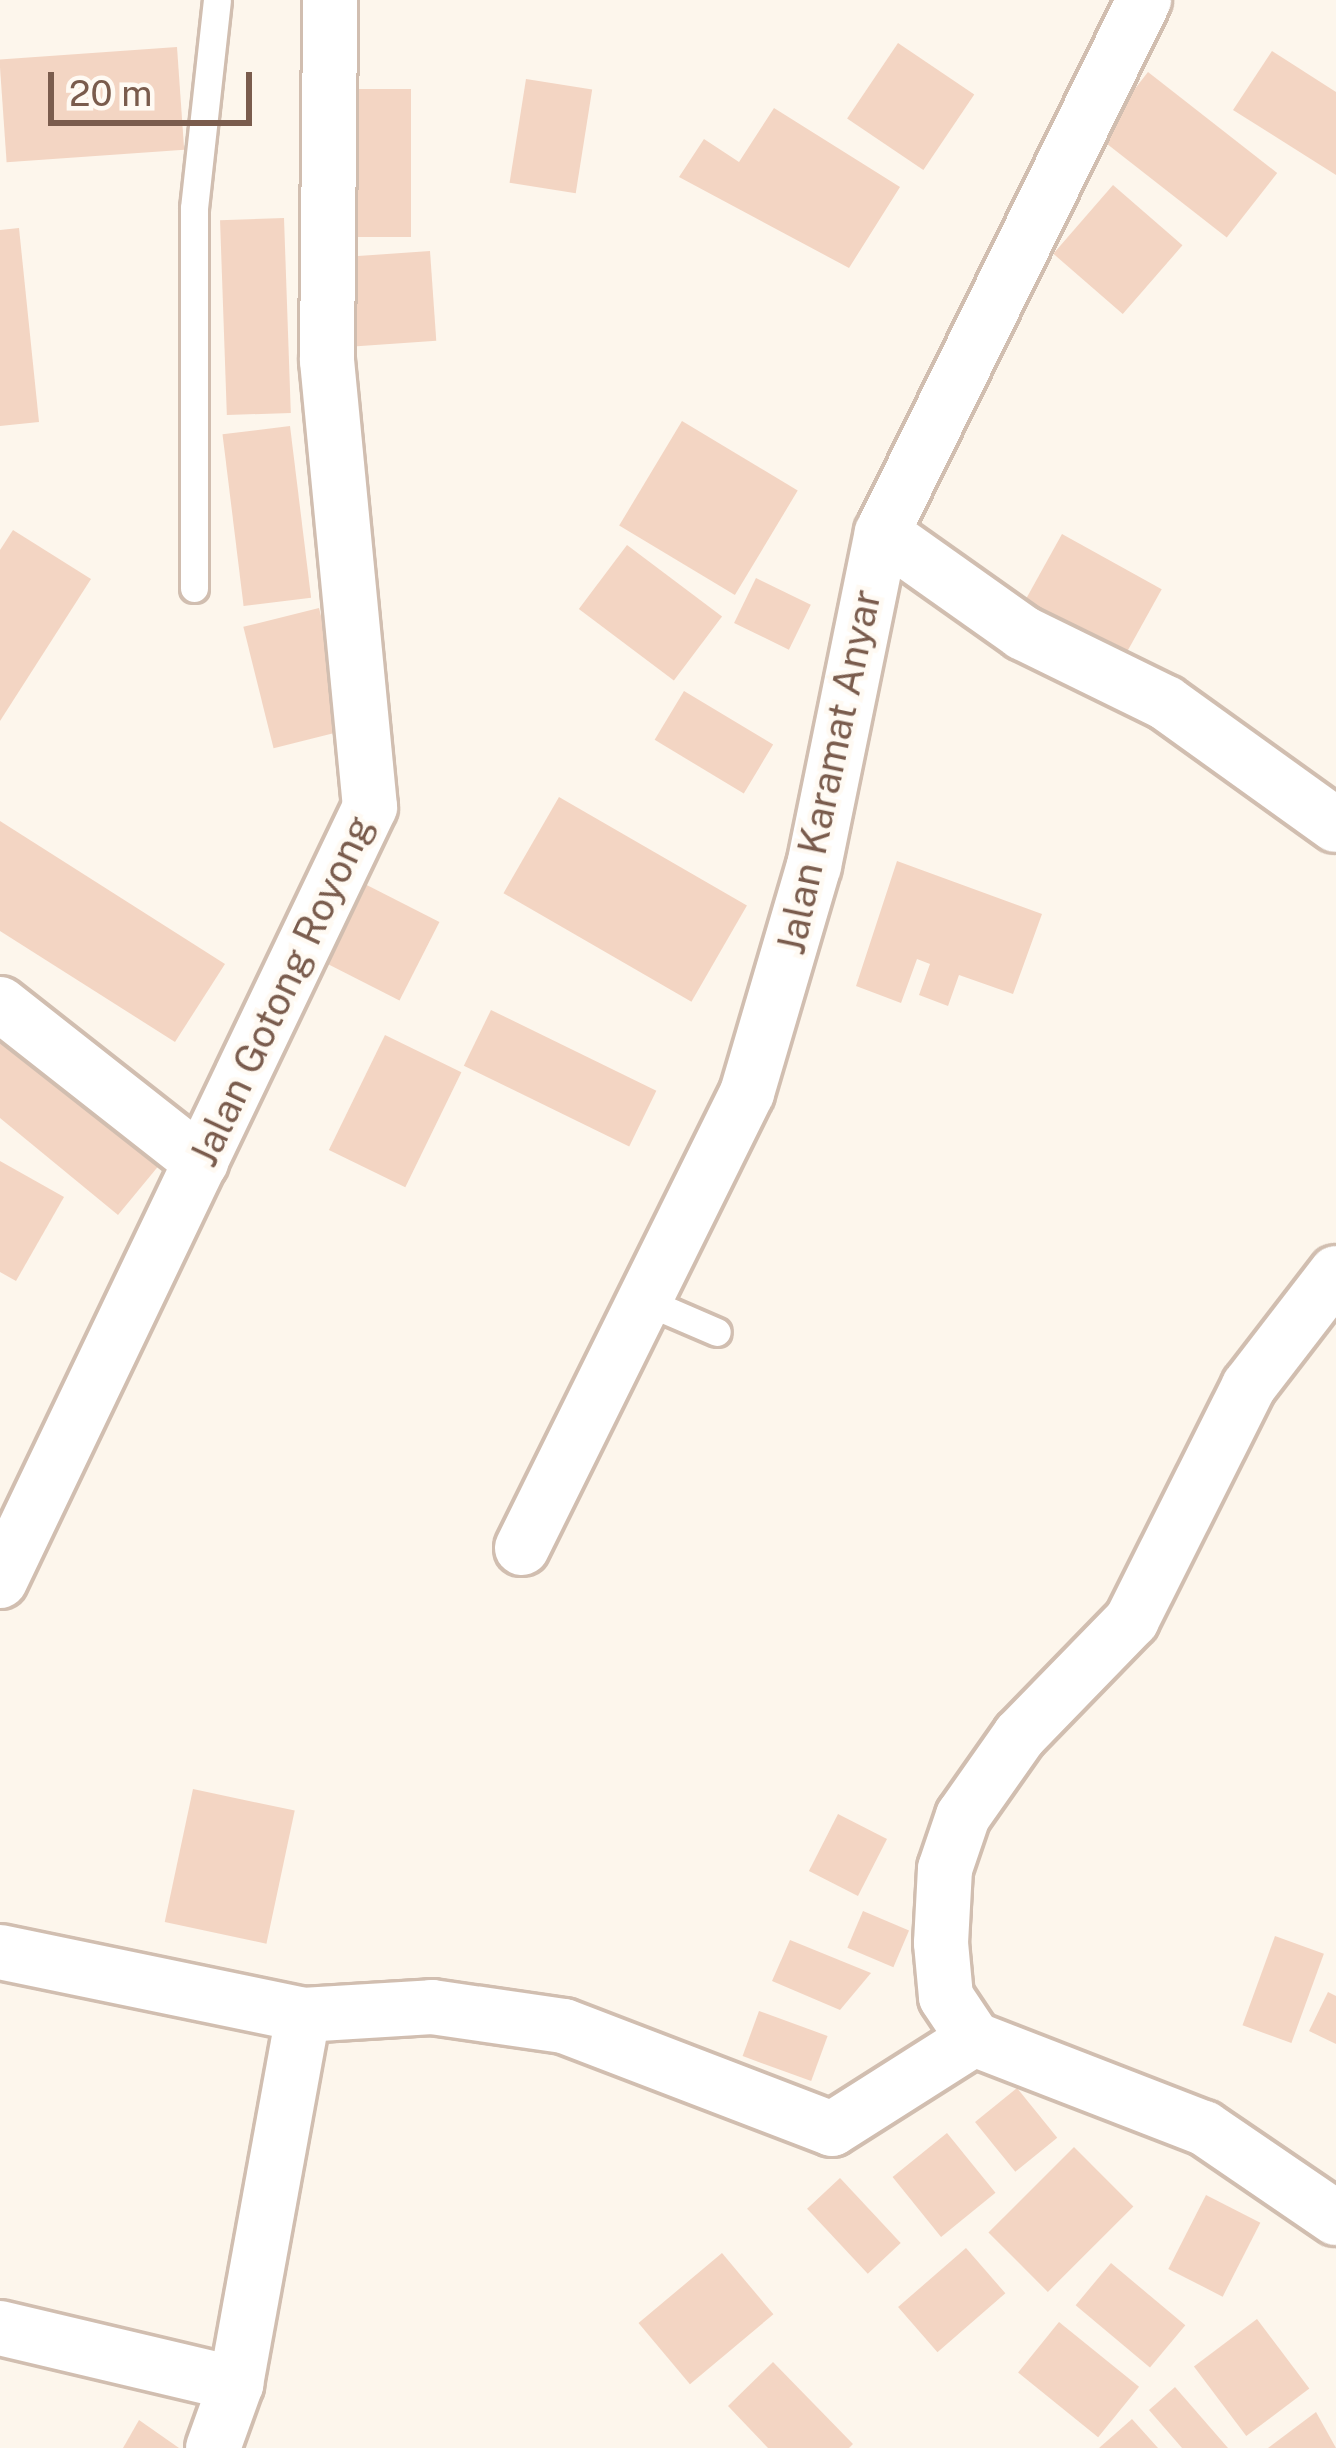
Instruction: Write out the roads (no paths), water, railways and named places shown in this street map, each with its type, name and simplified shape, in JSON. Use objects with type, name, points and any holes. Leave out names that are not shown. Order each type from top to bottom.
[{"type":"street","name":"Jalan Gotong Royong","points":[[0,1581],[370,807],[375,768],[327,362],[330,0]]},
{"type":"street","name":"Jalan Karamat Anyar","points":[[522,1548],[747,1093],[784,979],[882,533],[1144,0]]},
{"type":"street","points":[[882,533],[1023,633],[1166,703],[1336,825]]},
{"type":"street","points":[[0,1004],[201,1162]]},
{"type":"street","points":[[1336,1273],[1249,1386],[1132,1620],[1020,1735],[963,1816],[945,1869],[941,1943],[946,1997],[974,2039],[1204,2128],[1336,2218]]},
{"type":"street","points":[[0,1952],[303,2014],[432,2006],[564,2026],[832,2129],[974,2039]]},
{"type":"street","points":[[213,2448],[236,2384],[303,2014]]},
{"type":"street","points":[[0,2328],[236,2384]]},
{"type":"lane","points":[[194,588],[194,208],[217,0]]},
{"type":"lane","points":[[645,1301],[717,1332]]}]
